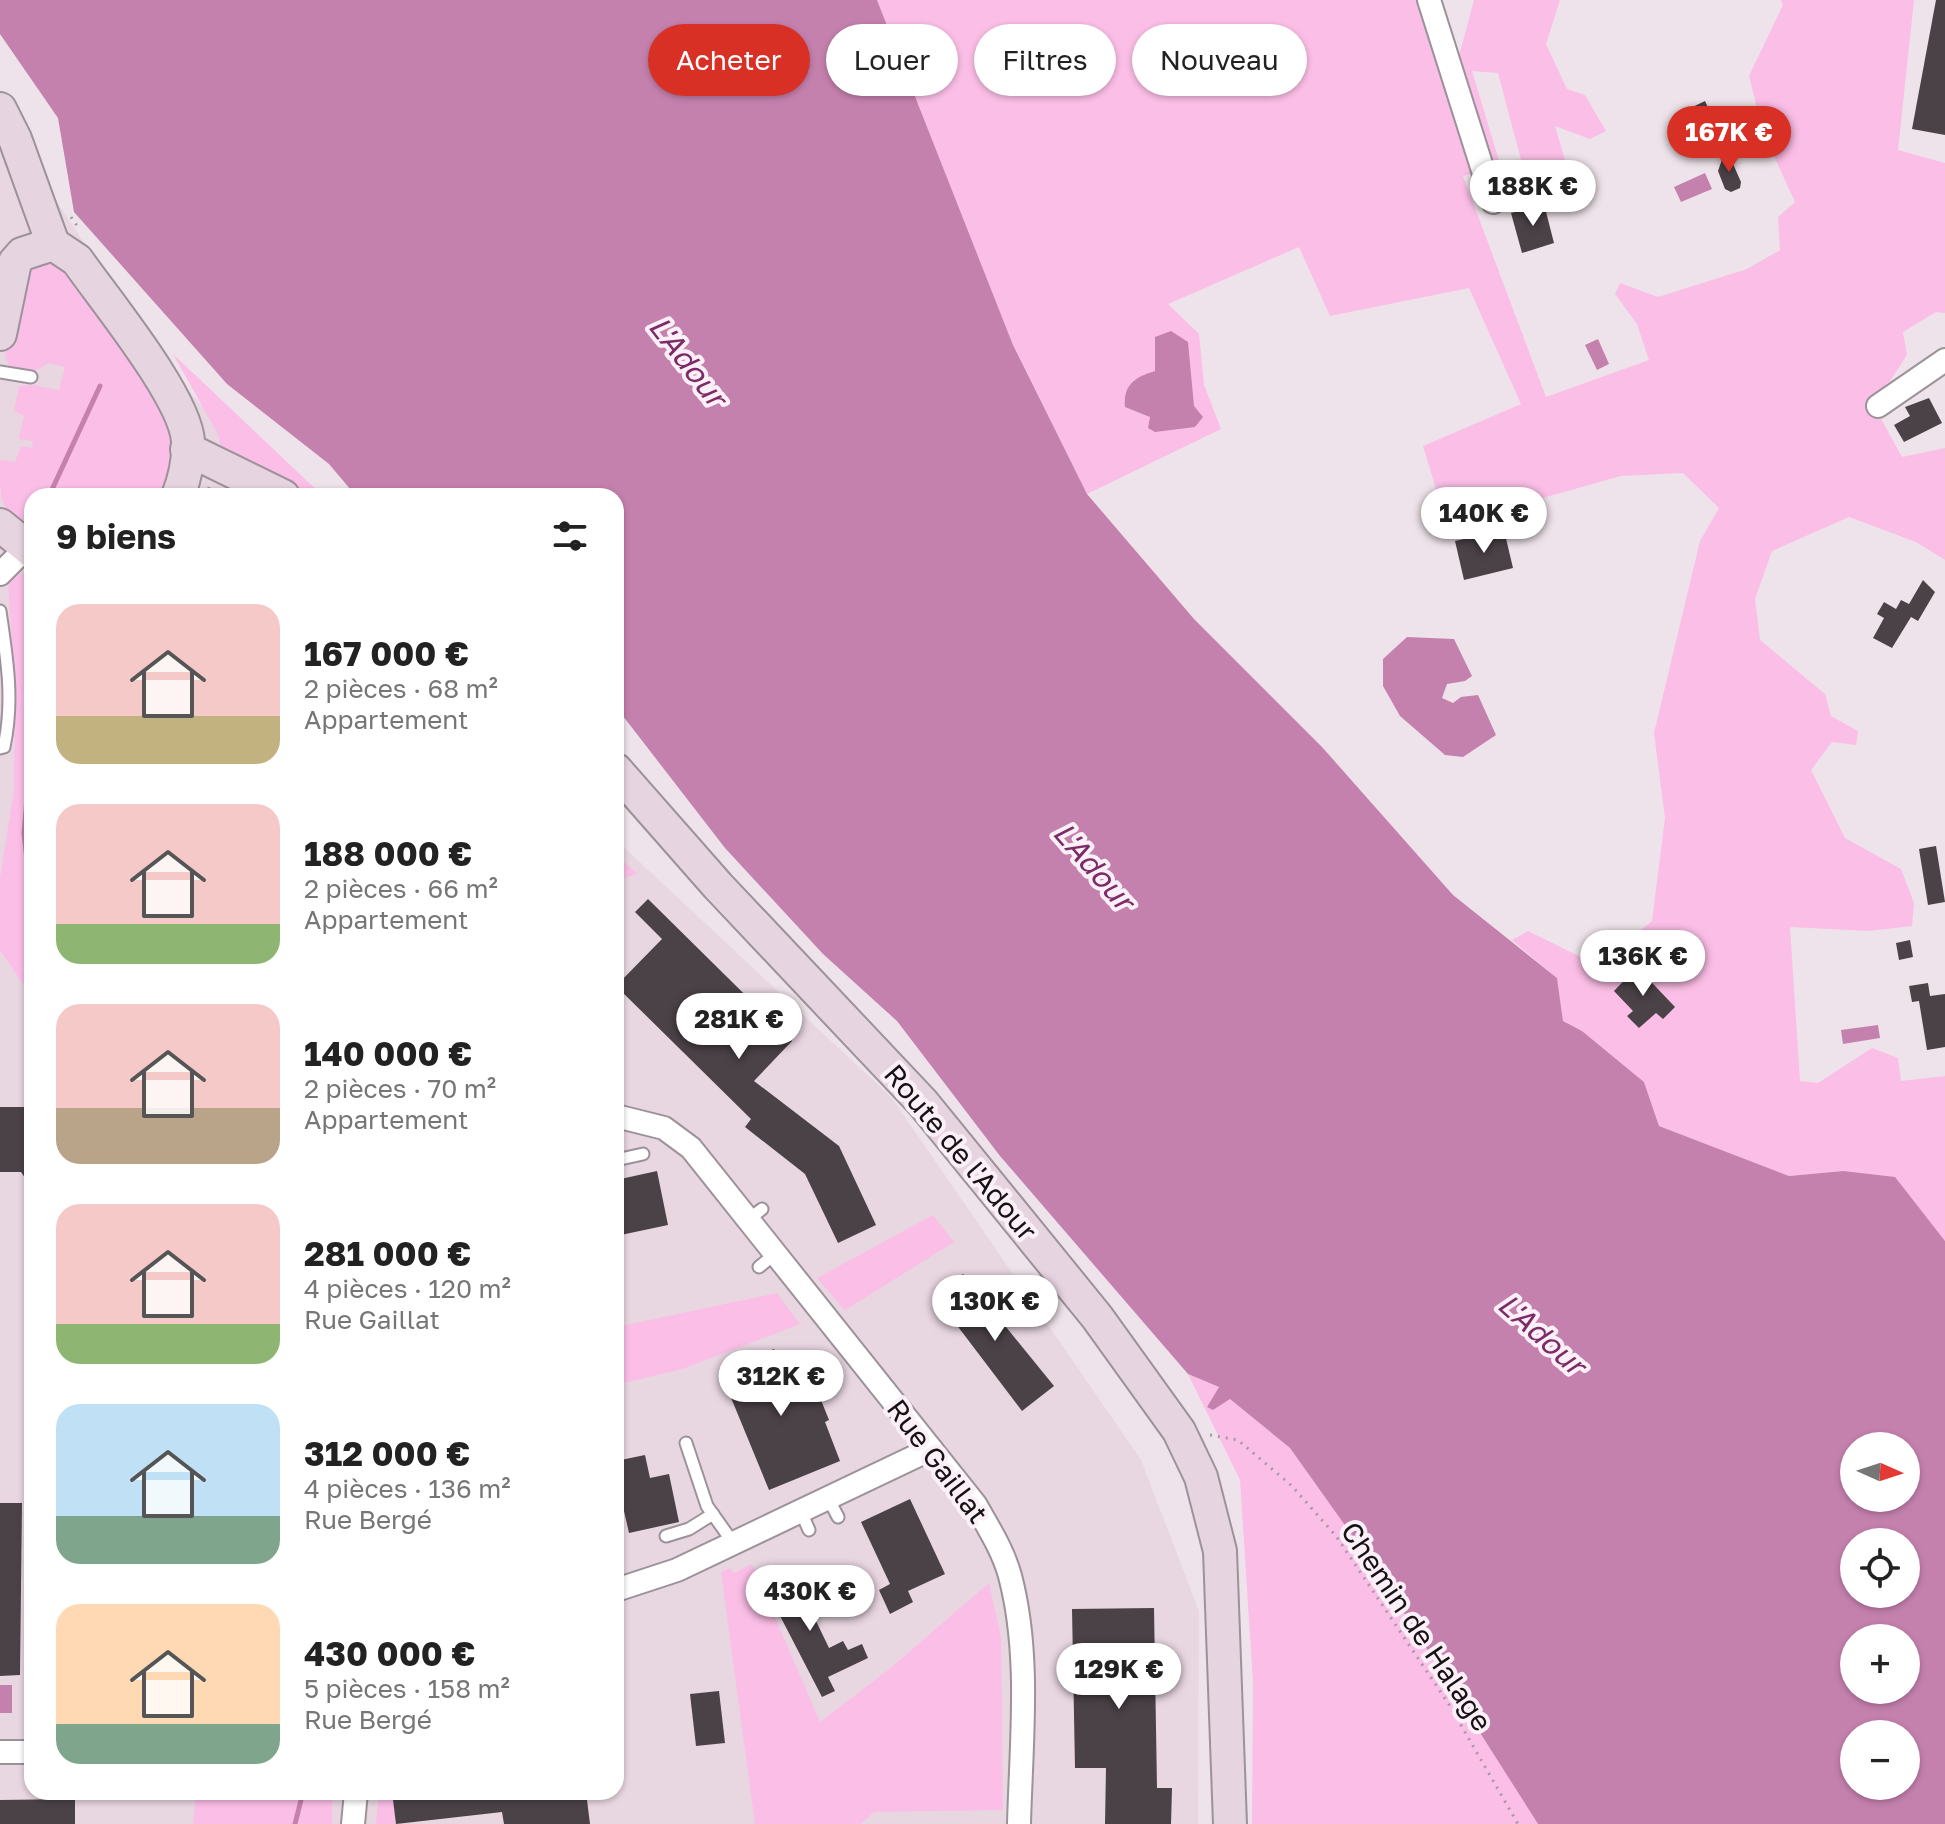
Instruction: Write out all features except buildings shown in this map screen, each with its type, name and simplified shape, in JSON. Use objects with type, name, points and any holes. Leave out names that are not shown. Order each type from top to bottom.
[{"type":"main road","points":[[0,109],[15,139],[53,244],[77,260],[177,405],[188,439],[185,476],[181,488]]},
{"type":"main road","points":[[22,254],[27,175]]},
{"type":"main road","points":[[0,334],[5,286],[15,262],[22,254],[53,244]]},
{"type":"main road","points":[[187,449],[267,488]]},
{"type":"main road","points":[[0,525],[24,546]]},
{"type":"main road","name":"Route de l'Adour","points":[[624,779],[718,886],[923,1103],[1097,1317],[1179,1431],[1201,1477],[1220,1551],[1230,1824]]},
{"type":"street","points":[[1429,0],[1493,202]]},
{"type":"street","points":[[1878,406],[1945,360]]},
{"type":"street","points":[[0,574],[24,554]]},
{"type":"street","name":"Rue Gaillat","points":[[624,1118],[647,1122],[679,1137],[755,1214],[767,1260],[885,1404],[931,1449],[975,1504],[1010,1575],[1018,1614],[1023,1692],[1019,1824]]},
{"type":"street","points":[[624,1587],[677,1570],[734,1544],[805,1521],[931,1449]]},
{"type":"street","points":[[0,1752],[24,1752]]},
{"type":"street","points":[[353,1824],[355,1800]]},
{"type":"lane","points":[[0,372],[31,377]]},
{"type":"lane","points":[[0,611],[11,684],[11,714],[4,747],[0,748]]},
{"type":"lane","points":[[624,1158],[643,1154]]},
{"type":"lane","points":[[686,1443],[707,1506],[734,1544]]},
{"type":"lane","points":[[666,1536],[689,1529],[713,1514]]},
{"type":"path","name":"Chemin de Halage","points":[[1179,1431],[1238,1440],[1292,1486],[1336,1536],[1450,1706],[1518,1824]]},
{"type":"shaded area","points":[[877,0],[1441,0],[1459,56],[1474,0],[1560,0],[1546,44],[1567,89],[1585,95],[1606,131],[1590,139],[1555,126],[1565,160],[1556,182],[1524,171],[1498,73],[1472,71],[1500,164],[1463,176],[1546,397],[1649,360],[1637,324],[1615,294],[1620,283],[1658,297],[1747,269],[1780,250],[1778,217],[1795,202],[1763,132],[1749,76],[1783,5],[1781,0],[1914,0],[1898,150],[1945,163],[1945,313],[1936,312],[1903,332],[1907,355],[1890,381],[1870,399],[1902,457],[1945,448],[1945,560],[1916,542],[1849,517],[1772,551],[1755,599],[1760,640],[1825,694],[1831,716],[1858,731],[1856,745],[1832,742],[1811,770],[1845,838],[1901,869],[1914,903],[1912,926],[1869,931],[1790,927],[1800,1081],[1818,1083],[1872,1048],[1898,1058],[1901,1081],[1945,1076],[1945,1241],[1920,1213],[1843,1171],[1789,1176],[1659,1126],[1644,1082],[1582,1031],[1563,1021],[1557,978],[1512,940],[1528,931],[1597,965],[1652,921],[1665,818],[1654,733],[1700,541],[1719,508],[1683,473],[1621,476],[1447,525],[1423,446],[1521,404],[1469,288],[1330,316],[1299,247],[1168,304],[1199,334],[1204,385],[1221,429],[1087,494],[1013,345],[915,96],[958,96],[958,24],[886,24]]},
{"type":"shaded area","points":[[0,97],[50,192],[172,373],[278,488],[24,488],[24,1800],[206,1800],[204,1824],[0,1824]]},
{"type":"shaded area","points":[[51,257],[71,268],[175,429],[169,488],[24,488],[24,529],[4,504],[0,488],[0,460],[15,462],[21,446],[32,448],[33,441],[19,439],[24,416],[14,411],[19,386],[59,390],[65,367],[49,363],[35,371],[10,367],[5,356],[19,277],[29,265]]},
{"type":"shaded area","points":[[173,354],[315,488],[292,488],[223,459],[218,434]]},
{"type":"shaded area","points":[[24,573],[24,985],[0,950],[0,878],[14,790],[15,686],[8,583],[16,575]]},
{"type":"shaded area","points":[[624,847],[891,1097],[1141,1460],[1199,1611],[1198,1824],[332,1824],[332,1800],[624,1800]]},
{"type":"shaded area","points":[[624,862],[638,874],[624,878]]},
{"type":"shaded area","points":[[933,1215],[954,1242],[845,1310],[817,1278]]},
{"type":"shaded area","points":[[777,1293],[800,1324],[682,1369],[624,1383],[624,1325]]},
{"type":"shaded area","points":[[1188,1374],[1219,1387],[1208,1406],[1213,1410],[1230,1399],[1290,1448],[1376,1569],[1538,1824],[1252,1824],[1253,1682],[1240,1480]]},
{"type":"shaded area","points":[[752,1564],[820,1722],[887,1671],[989,1583],[1001,1638],[1003,1810],[874,1812],[861,1824],[755,1824],[721,1572],[730,1568],[734,1573]]},
{"type":"shaded area","points":[[195,1800],[332,1800],[332,1824],[193,1824]]},
{"type":"shaded area","points":[[378,1800],[393,1800],[396,1824],[376,1824]]},
{"type":"water","name":"L'Adour","points":[[0,0],[877,0],[886,24],[826,24],[826,96],[915,96],[1013,345],[1087,494],[1194,619],[1322,747],[1453,895],[1557,978],[1563,1021],[1582,1031],[1644,1082],[1659,1126],[1789,1176],[1843,1171],[1895,1177],[1945,1241],[1945,1824],[1538,1824],[1376,1569],[1290,1448],[1230,1399],[1213,1410],[1207,1407],[1219,1387],[1188,1374],[1000,1156],[897,1021],[823,954],[725,848],[624,717],[624,488],[349,488],[329,464],[227,384],[74,212],[58,118],[0,34]]},
{"type":"water","points":[[1705,173],[1712,189],[1681,202],[1674,187]]},
{"type":"water","points":[[1171,331],[1188,342],[1194,406],[1203,417],[1195,427],[1155,432],[1148,428],[1150,417],[1125,407],[1125,399],[1132,383],[1155,371],[1155,337]]},
{"type":"water","points":[[1598,339],[1609,364],[1597,370],[1585,345]]},
{"type":"water","points":[[1407,637],[1454,639],[1472,676],[1465,681],[1447,684],[1442,698],[1453,703],[1461,697],[1478,695],[1496,735],[1463,757],[1445,755],[1400,716],[1383,686],[1383,659]]},
{"type":"water","points":[[1878,1025],[1880,1038],[1843,1044],[1841,1030]]},
{"type":"water","points":[[0,1685],[12,1685],[12,1713],[0,1713]]},
{"type":"waterway","points":[[53,488],[100,386]]},
{"type":"waterway","points":[[295,1824],[301,1800]]}]
